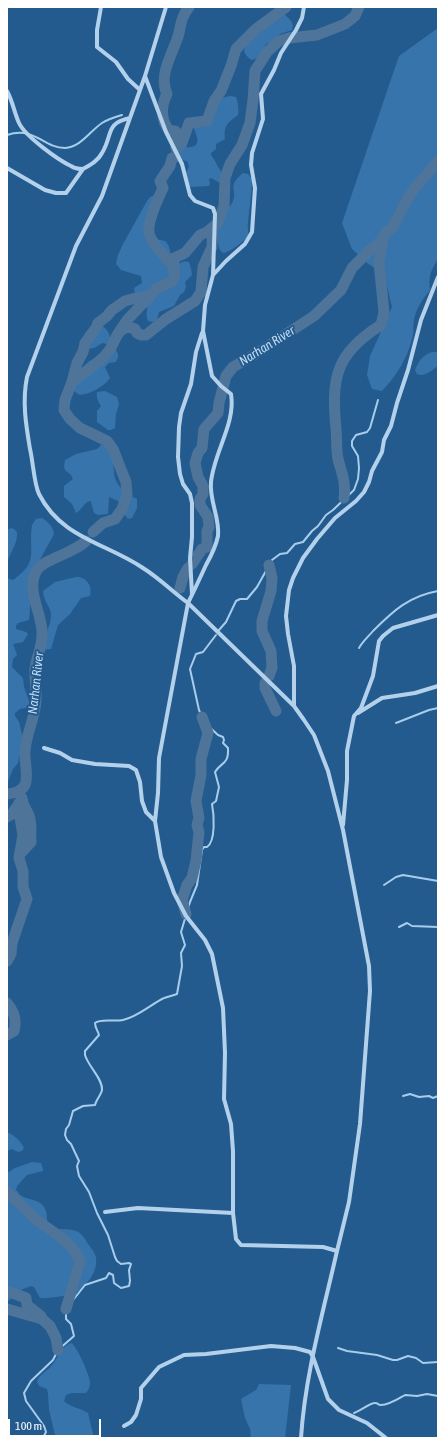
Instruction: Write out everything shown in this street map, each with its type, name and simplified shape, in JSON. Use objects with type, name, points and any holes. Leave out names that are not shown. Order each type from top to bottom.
[{"type":"street","points":[[101,7],[97,30],[97,47],[116,62],[128,79],[140,90]]},
{"type":"street","points":[[166,7],[145,76],[102,196],[76,246],[27,377],[24,391],[25,418],[38,492],[58,521],[76,534],[142,568],[188,604],[294,706],[314,735],[328,771],[343,830],[369,966],[370,990],[367,1042],[357,1146],[349,1202],[313,1357],[300,1438]]},
{"type":"street","points":[[213,275],[245,244],[252,232],[254,188],[251,165],[252,153],[263,119],[261,94],[281,53],[302,18],[304,7]]},
{"type":"street","points":[[145,76],[166,132],[182,164],[190,196],[195,201],[212,208],[215,214],[213,275],[205,305],[203,331],[196,352],[191,384],[181,413],[179,427],[178,457],[180,474],[190,494],[192,503],[190,558],[192,594]]},
{"type":"street","points":[[7,91],[14,104],[19,124],[25,131],[44,149],[70,166],[83,170]]},
{"type":"street","points":[[7,168],[45,190],[56,193],[66,193],[83,170],[97,160],[102,153],[110,130],[115,124],[130,118]]},
{"type":"street","points":[[294,706],[294,666],[286,616],[292,578],[314,542],[335,518],[356,501],[364,492],[369,482],[372,471],[382,452],[384,440],[391,426],[421,320],[438,277]]},
{"type":"street","points":[[203,331],[212,376],[231,394],[233,404],[230,418],[216,458],[211,483],[212,502],[218,527],[218,536],[215,547],[188,604],[158,758],[158,793],[155,821],[161,857],[174,893],[186,916],[205,940],[212,954],[223,1008],[225,1053],[224,1099],[231,1124],[233,1152],[233,1213],[236,1239],[241,1245],[323,1247],[337,1252]]},
{"type":"street","points":[[343,830],[347,780],[347,750],[354,716],[361,708],[373,676],[379,641],[393,628],[438,615]]},
{"type":"street","points":[[354,716],[382,698],[415,693],[438,686]]},
{"type":"street","points":[[44,748],[60,753],[72,760],[95,764],[129,766],[136,770],[140,782],[142,801],[146,812],[155,821]]},
{"type":"street","points":[[105,1212],[138,1208],[233,1213]]},
{"type":"street","points":[[124,1426],[131,1422],[136,1415],[141,1399],[141,1388],[159,1367],[184,1355],[206,1354],[271,1346],[295,1348],[310,1352],[328,1399],[339,1410],[367,1424],[386,1438]]},
{"type":"shaded area","points":[[276,11],[281,11],[290,19],[293,27],[292,30],[280,34],[275,40],[266,44],[259,56],[252,60],[246,56],[244,50],[259,27],[263,24],[275,21],[274,14]]},
{"type":"shaded area","points":[[438,28],[438,259],[429,281],[430,290],[416,312],[413,335],[405,359],[382,391],[372,389],[367,375],[370,356],[392,307],[384,274],[367,263],[352,249],[342,223],[399,56]]},
{"type":"shaded area","points":[[225,97],[236,97],[238,115],[227,125],[225,139],[216,144],[216,149],[211,153],[223,175],[223,183],[211,178],[209,179],[209,186],[190,187],[186,173],[189,167],[188,162],[181,159],[177,153],[178,148],[195,146],[197,143],[197,136],[191,121],[193,118],[196,117],[209,123],[214,115],[218,103]]},
{"type":"shaded area","points":[[243,173],[248,174],[252,179],[248,235],[237,246],[223,253],[220,250],[219,245],[219,225],[222,217],[233,201],[235,182]]},
{"type":"shaded area","points":[[155,195],[159,196],[160,199],[154,227],[155,239],[165,241],[169,247],[172,269],[175,270],[182,262],[189,262],[192,275],[185,282],[186,287],[184,292],[180,295],[174,306],[159,312],[157,320],[153,322],[148,321],[147,304],[144,297],[135,295],[134,288],[142,283],[141,276],[121,270],[116,264],[123,244],[147,201],[150,197]]},
{"type":"shaded area","points":[[101,325],[108,332],[111,343],[102,343],[91,349],[83,346],[84,337],[87,331],[93,327]]},
{"type":"shaded area","points":[[109,349],[115,349],[118,355],[116,362],[109,363],[105,367],[110,378],[101,387],[92,392],[80,395],[75,392],[73,386],[81,369],[88,362]]},
{"type":"shaded area","points":[[432,352],[438,352],[438,366],[425,374],[417,374],[415,370],[420,361],[424,356]]},
{"type":"shaded area","points":[[105,391],[117,397],[119,404],[116,414],[115,428],[111,430],[108,430],[97,422],[97,411],[101,406],[97,398],[97,392]]},
{"type":"shaded area","points":[[102,444],[107,446],[112,454],[115,478],[123,492],[124,499],[120,502],[109,497],[108,514],[98,515],[94,513],[90,501],[76,513],[72,504],[64,497],[64,486],[73,479],[65,470],[65,460],[76,454],[97,449]]},
{"type":"shaded area","points":[[133,497],[137,499],[137,508],[132,518],[128,519],[124,512],[127,500]]},
{"type":"shaded area","points":[[42,518],[50,524],[54,534],[37,565],[33,578],[30,589],[29,620],[18,623],[16,626],[16,629],[28,634],[23,642],[13,644],[17,655],[13,659],[12,667],[23,678],[24,687],[30,704],[29,707],[20,709],[15,713],[23,738],[18,763],[13,769],[7,784],[7,578],[13,580],[27,567],[31,556],[32,525],[36,519]]},
{"type":"shaded area","points":[[11,528],[17,532],[17,536],[7,563],[7,530]]},
{"type":"shaded area","points":[[76,577],[83,578],[88,582],[91,592],[90,596],[81,598],[70,614],[58,625],[51,649],[43,650],[51,615],[50,609],[43,595],[43,591],[55,582]]},
{"type":"shaded area","points":[[7,1132],[21,1143],[24,1148],[22,1151],[18,1152],[12,1149],[7,1151]]},
{"type":"shaded area","points":[[32,1162],[41,1163],[43,1171],[27,1175],[17,1186],[16,1190],[23,1197],[41,1203],[46,1211],[49,1228],[73,1230],[82,1235],[95,1255],[95,1270],[89,1280],[73,1296],[40,1298],[34,1287],[31,1286],[21,1290],[7,1302],[7,1173],[15,1168]]},
{"type":"shaded area","points":[[71,1343],[82,1361],[89,1378],[90,1385],[86,1393],[72,1393],[66,1395],[64,1401],[69,1405],[88,1413],[94,1438],[53,1438],[55,1435],[49,1410],[47,1389],[39,1386],[37,1382],[39,1377],[52,1365],[64,1347]]},
{"type":"shaded area","points":[[259,1384],[291,1385],[285,1438],[251,1438],[250,1429],[245,1418],[241,1399],[256,1390]]},
{"type":"waterway","name":"Narhan River","points":[[176,148],[177,133],[175,131],[170,131],[164,123],[162,113],[167,94],[164,81],[168,61],[178,37],[183,17],[189,7]]},
{"type":"waterway","name":"Narhan River","points":[[176,148],[182,143],[189,123],[207,121],[214,101],[221,91],[236,49],[256,29],[286,7]]},
{"type":"waterway","name":"Narhan River","points":[[93,532],[103,523],[115,519],[122,509],[127,495],[126,482],[113,449],[107,441],[80,428],[70,419],[64,410],[65,400],[85,343],[98,323],[112,310],[125,301],[150,296],[156,289],[173,281],[174,258],[185,253],[200,235],[207,232],[218,223],[224,206],[225,178],[230,164],[242,145],[250,123],[255,71],[267,52],[279,41],[289,38],[317,35],[345,24],[355,16],[359,7]]},
{"type":"waterway","points":[[7,135],[25,133],[57,147],[71,147],[81,142],[104,122],[122,115]]},
{"type":"waterway","name":"Narhan River","points":[[174,267],[150,237],[149,228],[153,210],[163,188],[160,181],[170,166],[172,158],[175,157]]},
{"type":"waterway","name":"Narhan River","points":[[344,498],[344,483],[337,452],[335,411],[336,381],[346,356],[354,346],[366,335],[381,325],[384,312],[379,263],[383,239],[386,232],[391,229],[415,188],[438,161]]},
{"type":"waterway","name":"Narhan River","points":[[72,382],[104,356],[110,349],[118,333],[123,329],[132,328],[135,329],[137,333],[146,335],[166,319],[195,301],[201,292],[203,267],[212,247],[213,227]]},
{"type":"waterway","name":"Narhan River","points":[[192,564],[202,549],[207,547],[207,531],[209,527],[208,517],[200,505],[200,499],[203,494],[203,486],[198,477],[195,463],[198,453],[202,448],[204,429],[218,413],[226,376],[233,367],[314,316],[341,290],[352,268],[383,239]]},
{"type":"waterway","name":"Narhan River","points":[[119,332],[128,319],[150,296]]},
{"type":"waterway","name":"Narhan River","points":[[219,630],[226,622],[236,601],[240,599],[247,599],[257,587],[272,560],[280,554],[287,553],[295,544],[303,542],[326,515],[354,490],[358,479],[359,468],[358,456],[352,446],[352,441],[356,435],[367,432],[370,428],[378,400]]},
{"type":"waterway","name":"Narhan River","points":[[7,794],[19,791],[25,785],[27,777],[25,755],[26,745],[35,707],[35,668],[42,637],[41,625],[33,593],[34,577],[37,570],[46,562],[74,549],[86,541]]},
{"type":"waterway","name":"Narhan River","points":[[269,565],[272,578],[271,591],[262,621],[262,631],[271,651],[272,668],[269,676]]},
{"type":"waterway","name":"Narhan River","points":[[180,588],[183,577],[188,568]]},
{"type":"waterway","points":[[359,648],[373,631],[402,605],[428,593],[438,591]]},
{"type":"waterway","points":[[43,1438],[46,1432],[44,1426],[26,1401],[24,1393],[31,1381],[53,1360],[58,1350],[74,1336],[71,1324],[66,1319],[66,1309],[85,1285],[106,1278],[109,1273],[113,1275],[114,1283],[121,1288],[129,1286],[129,1270],[131,1264],[121,1264],[117,1261],[108,1235],[89,1192],[79,1176],[77,1166],[79,1161],[65,1135],[73,1111],[83,1106],[95,1105],[101,1094],[102,1086],[100,1081],[85,1055],[85,1051],[99,1035],[95,1023],[101,1021],[128,1019],[162,999],[177,994],[182,966],[181,953],[185,945],[181,932],[197,885],[202,850],[210,844],[212,839],[214,820],[212,804],[216,801],[219,787],[215,772],[224,763],[228,754],[228,748],[223,743],[223,737],[218,735],[205,723],[199,710],[190,669],[196,654],[203,652],[216,635]]},
{"type":"waterway","name":"Narhan River","points":[[265,683],[265,688],[276,711]]},
{"type":"waterway","points":[[396,723],[438,708]]},
{"type":"waterway","points":[[186,914],[182,900],[187,885],[192,878],[196,861],[199,832],[197,825],[199,818],[196,801],[201,775],[201,759],[208,733],[202,717]]},
{"type":"waterway","points":[[20,854],[31,842],[30,819],[22,798]]},
{"type":"waterway","points":[[7,961],[11,954],[12,943],[27,899],[23,887],[23,871],[19,858],[23,835],[19,803]]},
{"type":"waterway","points":[[7,817],[12,814],[19,804]]},
{"type":"waterway","points":[[384,885],[396,877],[403,875],[438,881]]},
{"type":"waterway","points":[[399,927],[407,923],[412,926],[438,927]]},
{"type":"waterway","points":[[7,1003],[13,1012],[15,1019],[14,1031],[7,1035]]},
{"type":"waterway","points":[[403,1096],[410,1094],[419,1097],[429,1096],[433,1098],[438,1096]]},
{"type":"waterway","points":[[7,1192],[37,1220],[66,1242],[76,1253],[80,1261],[66,1309]]},
{"type":"waterway","points":[[7,1291],[26,1298],[27,1305],[41,1316]]},
{"type":"waterway","name":"Narhan River","points":[[7,1309],[42,1319],[50,1326],[56,1338],[58,1350]]},
{"type":"waterway","points":[[338,1348],[347,1351],[377,1355],[393,1360],[408,1356],[416,1358],[423,1363],[438,1362]]},
{"type":"waterway","points":[[354,1413],[373,1403],[379,1405],[387,1404],[405,1395],[417,1396],[427,1394],[438,1396]]}]
